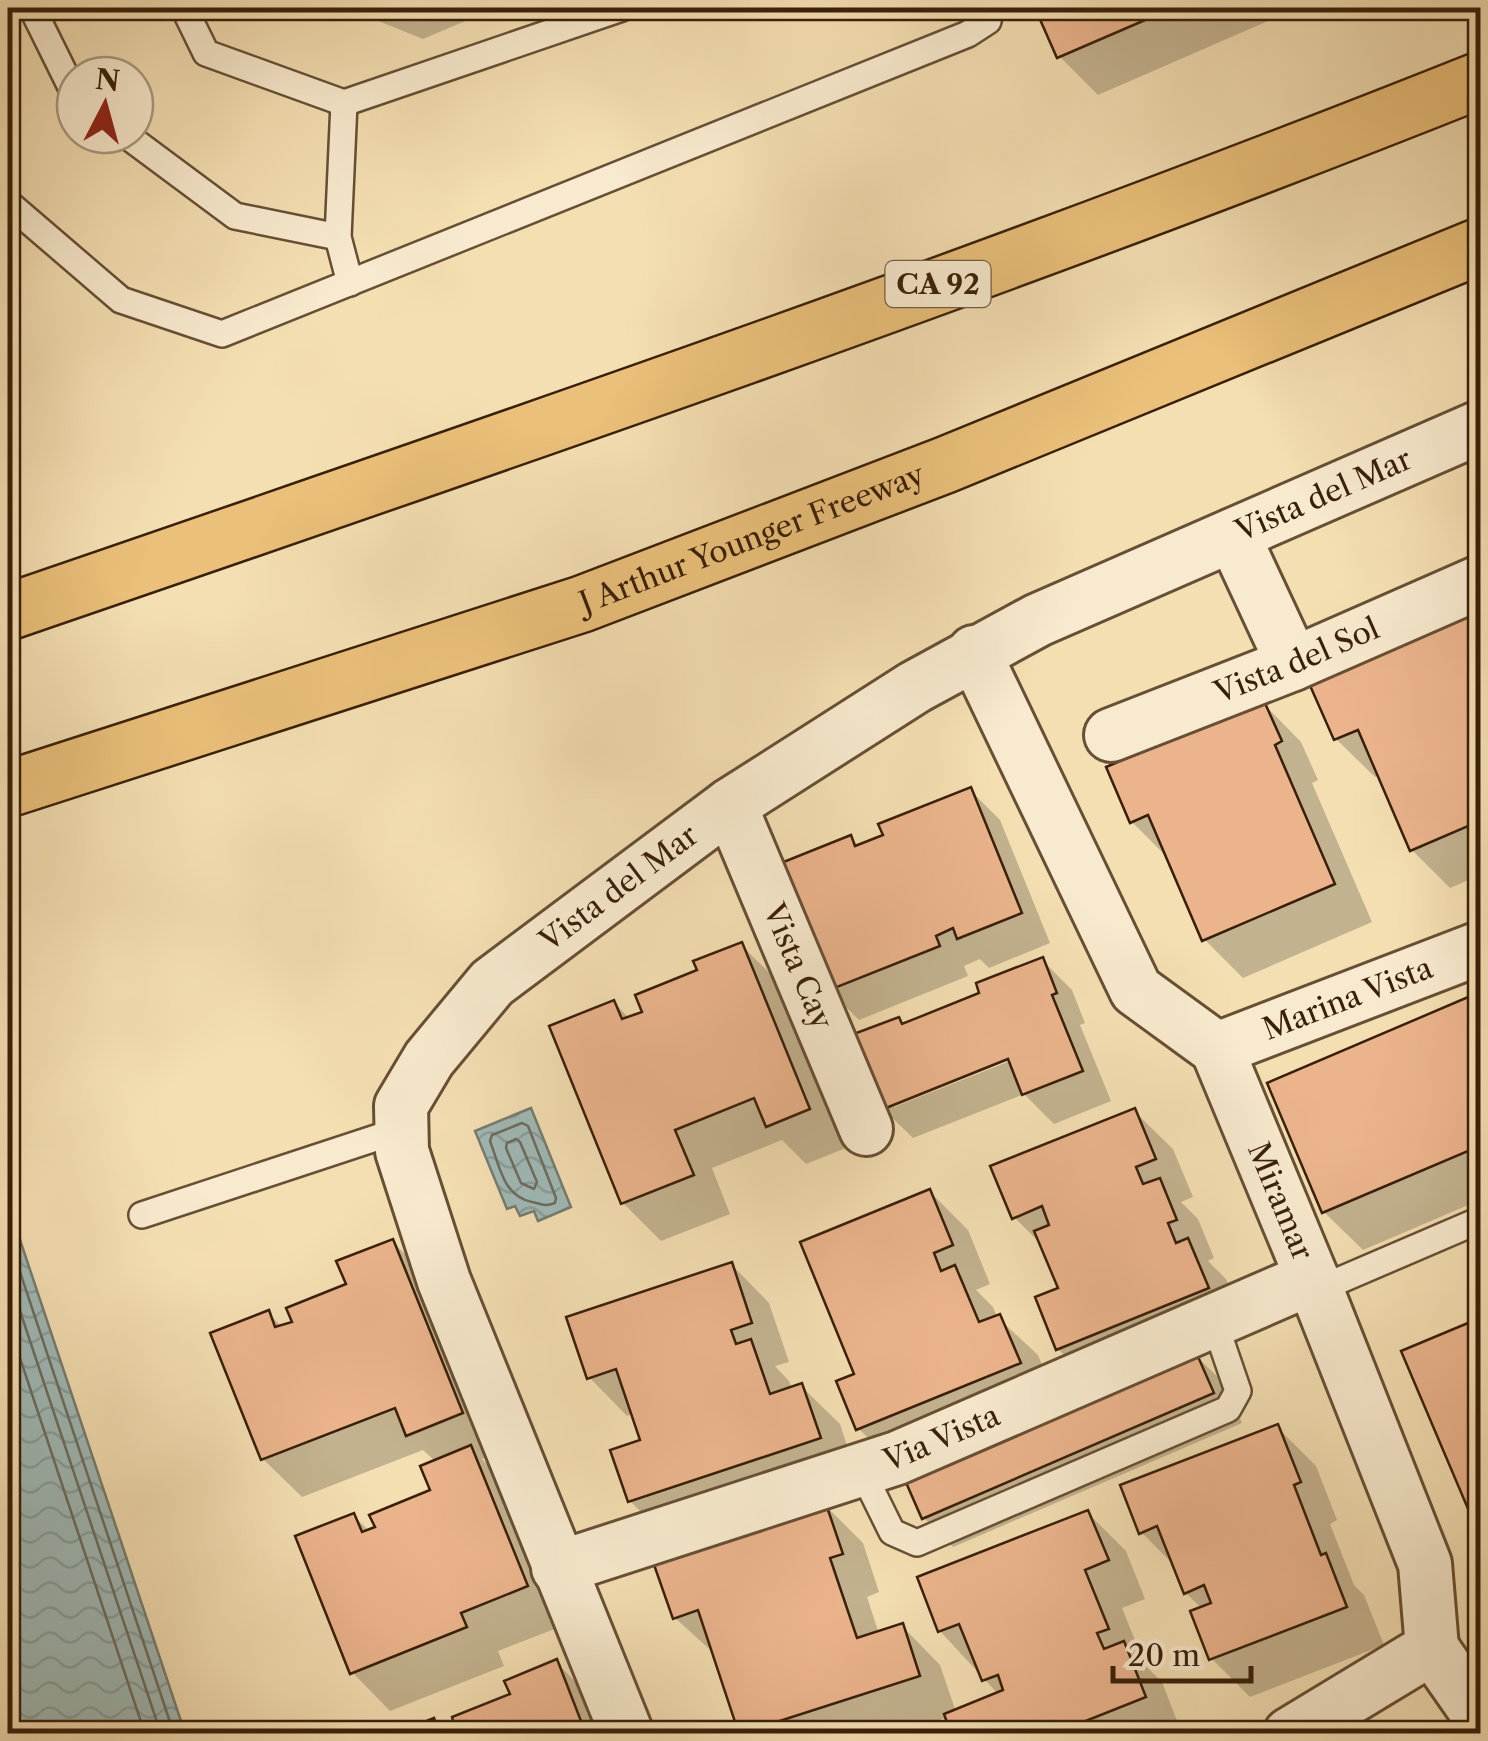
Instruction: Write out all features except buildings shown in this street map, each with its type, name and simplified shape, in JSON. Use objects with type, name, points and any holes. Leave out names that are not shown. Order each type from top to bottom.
[{"type":"highway","name":"CA 92","points":[[8,612],[392,480],[1225,182],[1480,80]]},
{"type":"highway","name":"J Arthur Younger Freeway","points":[[8,788],[582,604],[945,465],[1480,246]]},
{"type":"street","name":"Vista del Mar","points":[[627,1734],[444,1281],[402,1152],[401,1106],[429,1059],[492,983],[730,805],[974,652],[1038,620],[1480,427]]},
{"type":"street","name":"Vista del Sol","points":[[1234,536],[1293,664]]},
{"type":"street","name":"Vista del Sol","points":[[1111,735],[1293,664],[1480,582]]},
{"type":"street","points":[[974,652],[1136,990],[1216,1049]]},
{"type":"street","name":"Vista Cay","points":[[730,805],[866,1129]]},
{"type":"street","name":"Marina Vista","points":[[1216,1049],[1480,948]]},
{"type":"street","name":"Miramar","points":[[1216,1049],[1425,1564],[1432,1648]]},
{"type":"street","name":"Via Vista","points":[[558,1568],[897,1458],[1214,1321],[1314,1284]]},
{"type":"street","points":[[1290,1734],[1432,1648],[1480,1717]]},
{"type":"lane","points":[[32,8],[55,55]]},
{"type":"lane","points":[[184,8],[206,53],[344,103],[622,8]]},
{"type":"lane","points":[[8,203],[121,300],[222,334],[968,34],[988,21],[991,8]]},
{"type":"lane","points":[[344,103],[338,237],[350,283]]},
{"type":"lane","points":[[153,155],[235,216],[338,237]]},
{"type":"lane","points":[[142,1215],[400,1130]]},
{"type":"lane","points":[[1314,1284],[1480,1220]]},
{"type":"lane","points":[[861,1469],[892,1532],[916,1543],[1228,1409],[1238,1390],[1214,1321]]},
{"type":"water","points":[[531,1108],[571,1207],[538,1221],[534,1211],[520,1216],[515,1206],[507,1209],[475,1131]]},
{"type":"water","points":[[8,1204],[185,1733],[8,1733]]}]
